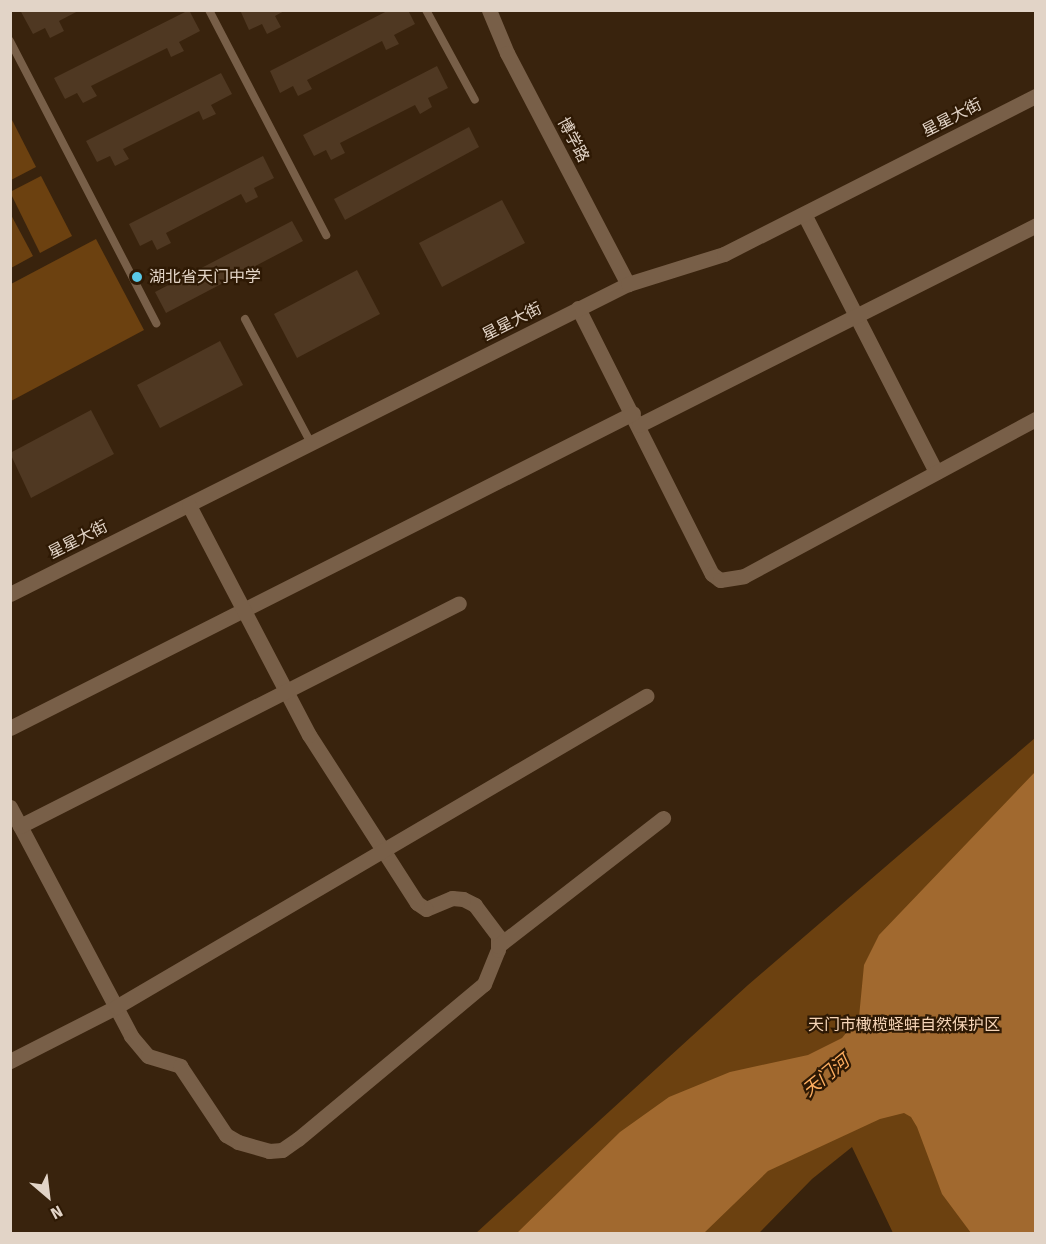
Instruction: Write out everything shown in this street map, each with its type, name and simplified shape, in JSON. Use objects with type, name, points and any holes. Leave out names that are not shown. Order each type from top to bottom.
[{"type":"street","name":"博学路","points":[[489,10],[507,53],[628,284]]},
{"type":"street","name":"星星大街","points":[[10,594],[578,308],[628,284],[724,254],[1035,96]]},
{"type":"street","points":[[804,214],[936,472]]},
{"type":"street","points":[[10,728],[244,610],[636,419],[856,315],[1035,225]]},
{"type":"street","points":[[578,308],[712,573],[720,580],[744,576],[1035,419]]},
{"type":"street","points":[[10,807],[116,1008],[148,1056],[180,1066],[187,1073],[226,1135],[269,1151],[282,1150],[484,984],[498,946],[498,936],[488,920],[463,899],[452,898],[426,909],[417,903],[309,735],[189,505]]},
{"type":"street","points":[[20,826],[459,603]]},
{"type":"street","points":[[10,1061],[116,1008],[646,696]]},
{"type":"street","points":[[498,946],[663,818]]},
{"type":"lane","points":[[209,10],[327,235]]},
{"type":"lane","points":[[426,10],[474,100]]},
{"type":"lane","points":[[10,41],[156,323]]},
{"type":"lane","points":[[245,319],[311,443]]},
{"type":"green space","points":[[11,118],[36,167],[10,180]]},
{"type":"green space","points":[[41,176],[72,236],[40,253],[10,192]]},
{"type":"green space","points":[[10,213],[33,256],[11,268],[10,268]]},
{"type":"green space","points":[[96,239],[144,330],[11,401],[11,284]]},
{"type":"green space","name":"天门市橄榄蛏蚌自然保护区","points":[[1035,738],[1035,1233],[893,1233],[852,1147],[812,1179],[759,1233],[475,1234],[748,985]]},
{"type":"water","name":"天门市橄榄蛏蚌自然保护区","points":[[1035,772],[1035,1233],[971,1233],[942,1194],[917,1127],[911,1117],[904,1113],[880,1119],[768,1171],[704,1233],[517,1233],[620,1132],[669,1097],[730,1072],[808,1055],[842,1038],[859,1017],[864,965],[879,935]]},
{"type":"building","points":[[20,10],[80,10],[59,21],[64,31],[50,38],[45,28],[33,34]]},
{"type":"building","points":[[189,10],[200,31],[179,42],[184,51],[171,57],[167,48],[91,86],[97,96],[83,103],[77,93],[65,99],[54,78]]},
{"type":"building","points":[[240,10],[286,10],[275,16],[281,27],[267,34],[262,24],[249,30]]},
{"type":"building","points":[[389,10],[408,10],[415,24],[394,35],[399,44],[386,50],[382,41],[307,80],[312,89],[298,96],[293,86],[280,93],[270,71]]},
{"type":"building","points":[[437,66],[448,88],[428,98],[432,107],[420,114],[415,105],[340,143],[345,153],[331,160],[326,150],[314,156],[303,135]]},
{"type":"building","points":[[221,73],[232,94],[211,105],[216,114],[203,120],[199,111],[123,149],[129,159],[115,166],[110,156],[97,162],[86,141]]},
{"type":"building","points":[[469,127],[479,147],[345,220],[334,199]]},
{"type":"building","points":[[263,156],[274,178],[254,188],[258,197],[246,203],[241,194],[166,233],[171,243],[157,250],[152,240],[140,246],[129,224]]},
{"type":"building","points":[[502,200],[525,243],[442,287],[419,243]]},
{"type":"building","points":[[292,221],[303,241],[166,313],[155,292]]},
{"type":"building","points":[[357,270],[380,314],[297,358],[274,314]]},
{"type":"building","points":[[220,341],[243,385],[160,428],[137,385]]},
{"type":"building","points":[[91,410],[114,454],[31,498],[10,453]]},
{"type":"place","name":"湖北省天门中学","points":[[137,277]]},
{"type":"water label","name":"天门河","points":[[826,1076]]}]
